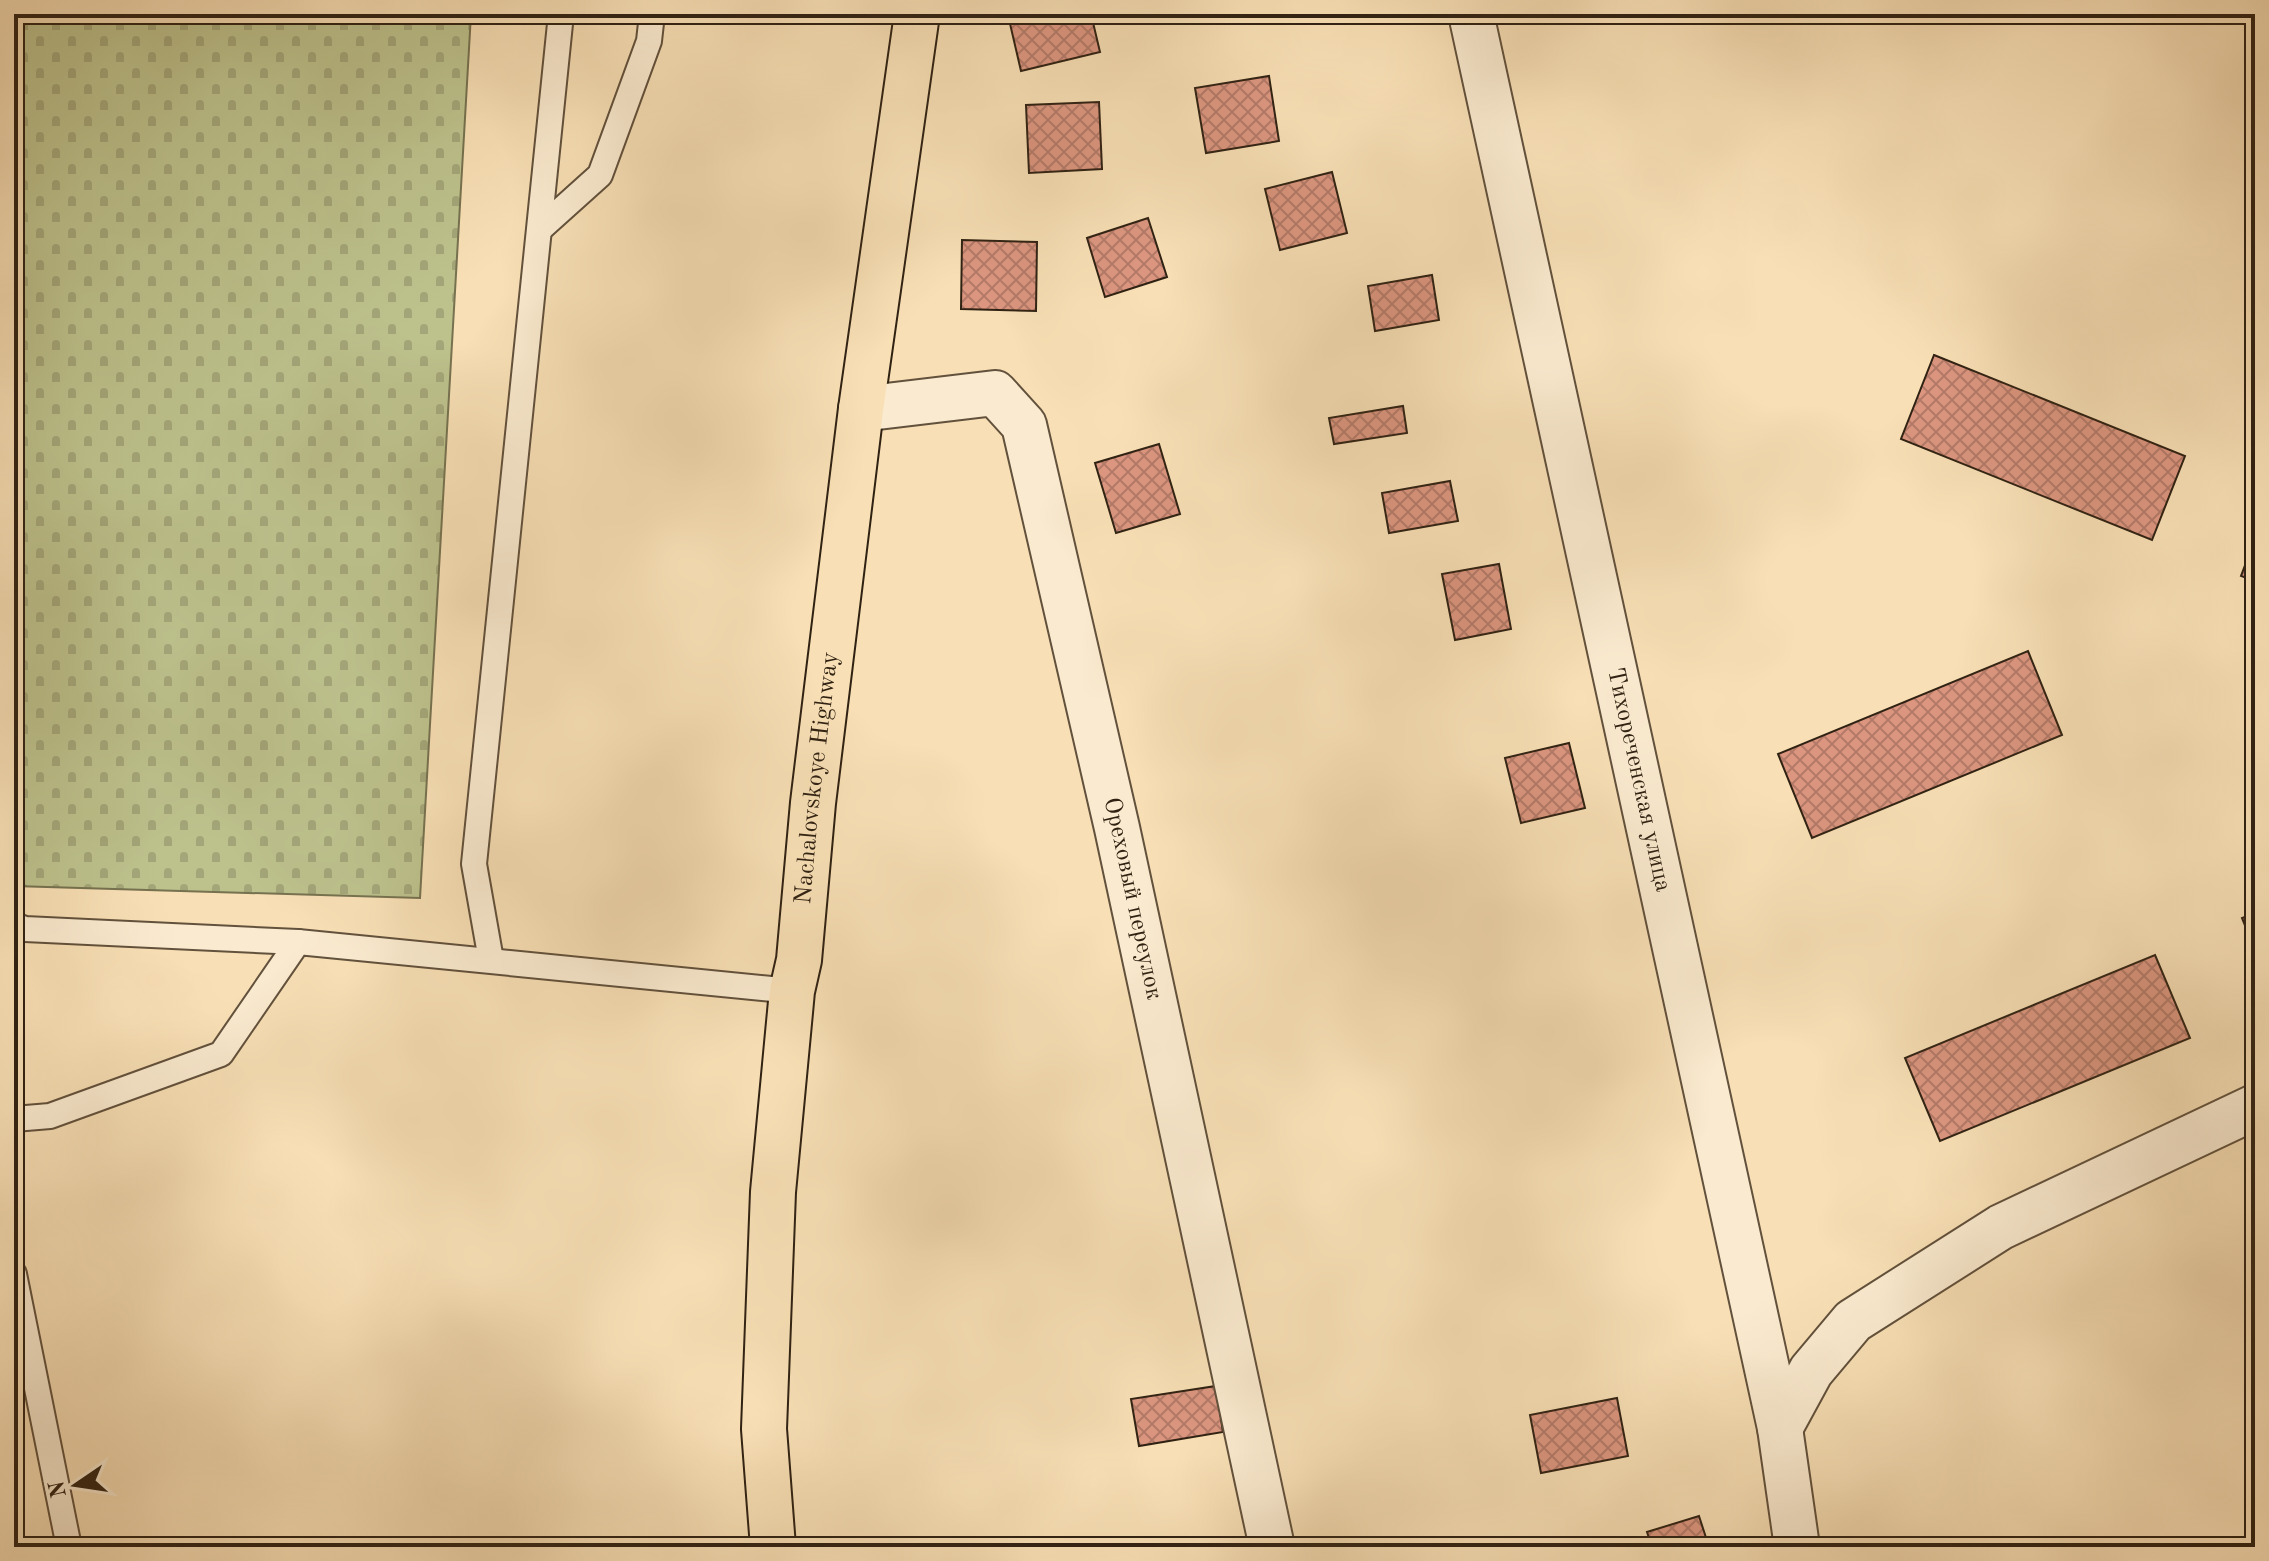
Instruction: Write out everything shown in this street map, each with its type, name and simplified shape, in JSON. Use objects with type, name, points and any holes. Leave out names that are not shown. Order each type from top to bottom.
[{"type":"main road","name":"Nachalovskoye Highway","points":[[773,1547],[764,1429],[773,1192],[813,803],[861,409],[917,14]]},
{"type":"street","name":"Тихореченская улица","points":[[1471,14],[1780,1428],[1797,1547]]},
{"type":"street","name":"Ореховый переулок","points":[[861,409],[995,393],[1024,425],[1117,828],[1272,1547]]},
{"type":"street","points":[[1780,1428],[1811,1371],[1853,1321],[2001,1227],[2255,1107]]},
{"type":"lane","points":[[491,960],[474,864],[561,14]]},
{"type":"lane","points":[[541,228],[600,175],[649,41],[652,14]]},
{"type":"lane","points":[[14,925],[25,929],[298,942],[792,991]]},
{"type":"lane","points":[[14,1119],[50,1116],[221,1054],[298,942]]},
{"type":"lane","points":[[14,1274],[69,1547]]},
{"type":"green space","points":[[14,14],[471,14],[420,898],[14,886]]},
{"type":"building","points":[[1091,14],[1100,52],[1021,71],[1008,15]]},
{"type":"building","points":[[1269,76],[1279,141],[1206,153],[1195,88]]},
{"type":"building","points":[[1099,102],[1102,169],[1029,173],[1026,105]]},
{"type":"building","points":[[1332,172],[1347,233],[1280,250],[1265,189]]},
{"type":"building","points":[[1148,218],[1167,277],[1105,297],[1087,238]]},
{"type":"building","points":[[962,240],[1037,242],[1036,311],[961,309]]},
{"type":"building","points":[[1432,275],[1439,320],[1375,331],[1368,286]]},
{"type":"building","points":[[1934,355],[2185,456],[2152,540],[1901,439]]},
{"type":"building","points":[[1403,406],[1407,433],[1334,444],[1329,418]]},
{"type":"building","points":[[1159,444],[1180,514],[1116,533],[1095,463]]},
{"type":"building","points":[[1450,481],[1458,521],[1389,533],[1382,493]]},
{"type":"building","points":[[2255,539],[2255,581],[2241,576]]},
{"type":"building","points":[[1499,564],[1511,629],[1455,640],[1442,574]]},
{"type":"building","points":[[2028,651],[2062,735],[1812,838],[1778,754]]},
{"type":"building","points":[[1569,743],[1585,808],[1521,823],[1505,758]]},
{"type":"building","points":[[2255,913],[2255,950],[2242,918]]},
{"type":"building","points":[[2155,955],[2190,1038],[1940,1141],[1905,1058]]},
{"type":"building","points":[[1216,1386],[1223,1432],[1139,1446],[1131,1399]]},
{"type":"building","points":[[1617,1398],[1628,1456],[1541,1473],[1530,1415]]},
{"type":"building","points":[[1699,1516],[1709,1547],[1652,1547],[1647,1532]]}]
